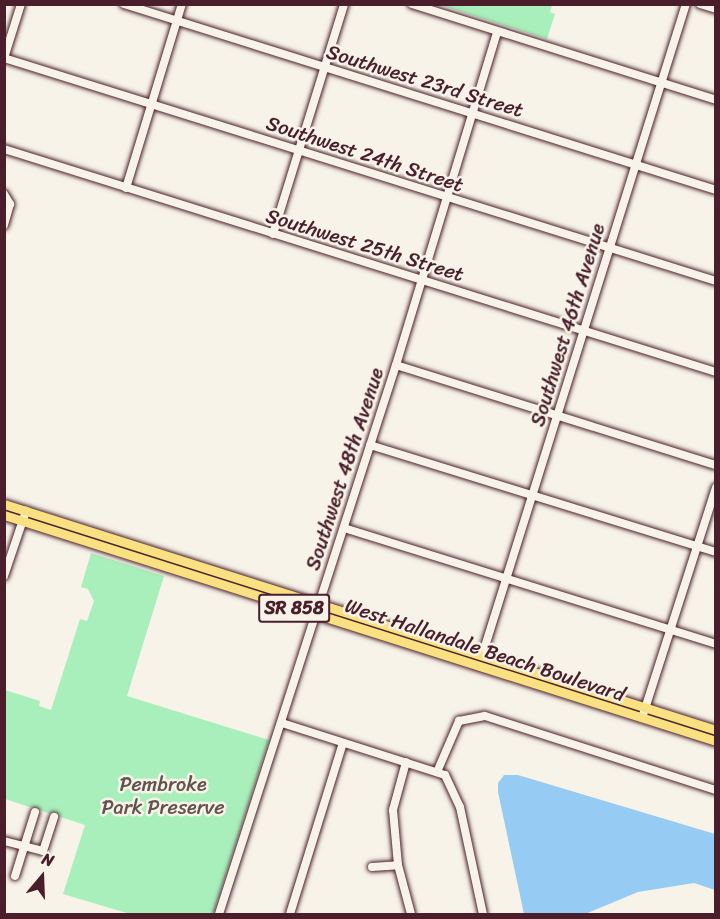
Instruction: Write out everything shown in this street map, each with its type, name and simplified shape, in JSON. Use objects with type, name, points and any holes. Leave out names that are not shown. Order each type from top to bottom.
[{"type":"main road","name":"West Hallandale Beach Boulevard","points":[[4,504],[318,610],[417,648],[716,741]]},
{"type":"main road","name":"West Hallandale Beach Boulevard","points":[[4,515],[130,557],[482,656],[716,730]]},
{"type":"main road","points":[[115,540],[130,557]]},
{"type":"main road","points":[[417,648],[430,647],[468,658],[482,656]]},
{"type":"main road","points":[[480,667],[490,664],[525,675],[535,673]]},
{"type":"street","points":[[4,58],[21,4]]},
{"type":"street","name":"Southwest 23rd Street","points":[[124,4],[716,190]]},
{"type":"street","points":[[126,188],[182,4]]},
{"type":"street","points":[[273,234],[344,4]]},
{"type":"street","points":[[412,4],[716,100]]},
{"type":"street","name":"Southwest 46th Avenue","points":[[482,656],[686,4]]},
{"type":"street","points":[[700,4],[716,9]]},
{"type":"street","name":"Southwest 48th Avenue","points":[[219,915],[396,365],[445,196],[497,32]]},
{"type":"street","name":"Southwest 24th Street","points":[[4,58],[716,281]]},
{"type":"street","name":"Southwest 25th Street","points":[[4,149],[716,372]]},
{"type":"street","points":[[4,225],[6,196]]},
{"type":"street","points":[[396,365],[558,413],[716,465]]},
{"type":"street","points":[[370,446],[716,552]]},
{"type":"street","points":[[642,718],[716,488]]},
{"type":"street","points":[[4,576],[26,511]]},
{"type":"street","points":[[344,528],[716,644]]},
{"type":"street","points":[[437,772],[459,721],[485,716],[716,790]]},
{"type":"street","points":[[282,723],[437,772],[453,786],[483,915]]},
{"type":"street","points":[[291,914],[343,743]]},
{"type":"street","points":[[406,762],[393,810],[398,865],[411,915]]},
{"type":"street","points":[[15,876],[35,812]]},
{"type":"street","points":[[4,841],[43,851],[54,817]]},
{"type":"street","points":[[372,867],[398,865]]},
{"type":"green space","points":[[440,5],[552,5],[550,12],[555,14],[547,39]]},
{"type":"green space","name":"Pembroke Park Preserve","points":[[91,553],[164,576],[127,696],[269,740],[213,914],[130,914],[63,894],[85,825],[5,799],[5,690],[40,701],[39,706],[51,710],[80,619],[87,621],[94,601],[88,589],[81,587]]},
{"type":"water","points":[[504,775],[518,775],[715,834],[715,890],[694,883],[638,892],[585,914],[524,914],[498,792],[498,783]]}]
